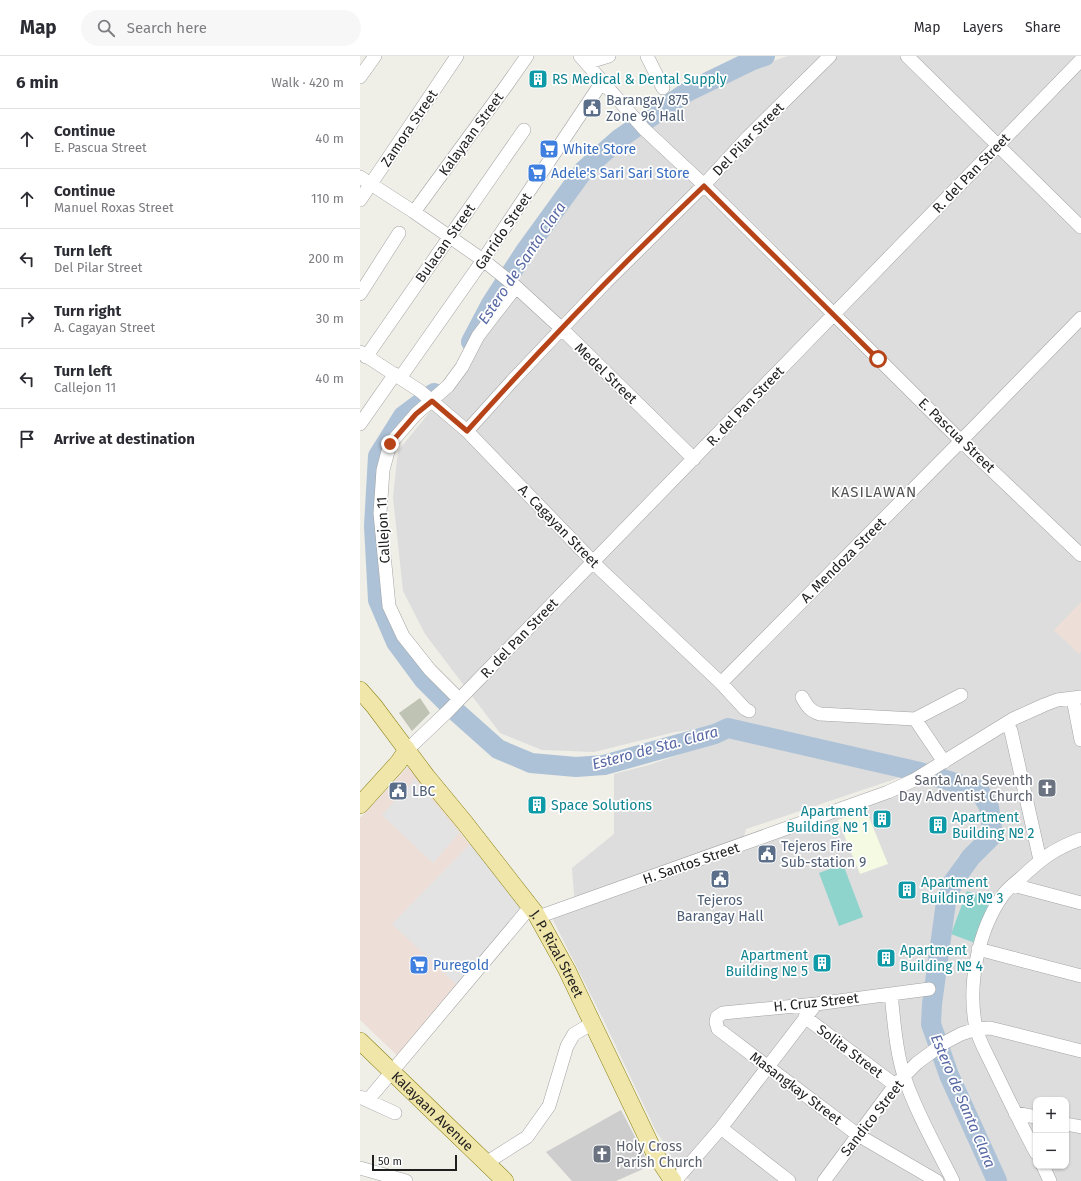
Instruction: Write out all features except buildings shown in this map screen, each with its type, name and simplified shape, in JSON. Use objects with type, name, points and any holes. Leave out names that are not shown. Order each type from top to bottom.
[{"type":"main road","name":"J. P. Rizal Street","points":[[360,690],[535,912],[567,970],[643,1132],[655,1154],[674,1181]]},
{"type":"main road","points":[[360,787],[388,757],[407,750]]},
{"type":"main road","points":[[360,805],[398,763],[407,750]]},
{"type":"main road","name":"Kalayaan Avenue","points":[[360,1041],[505,1181]]},
{"type":"street","points":[[360,77],[375,56]]},
{"type":"street","name":"Zamora Street","points":[[360,200],[365,180],[457,56]]},
{"type":"street","name":"Kalayaan Street","points":[[414,212],[527,56]]},
{"type":"street","points":[[583,60],[609,56]]},
{"type":"street","points":[[647,56],[663,88]]},
{"type":"street","name":"Del Pilar Street","points":[[467,431],[512,381],[649,238],[704,186],[748,138],[830,56]]},
{"type":"street","points":[[906,56],[1081,227]]},
{"type":"street","name":"E. Pascua Street","points":[[583,60],[644,129],[704,186],[961,440],[1081,555]]},
{"type":"street","name":"R. del Pan Street","points":[[407,750],[459,700],[594,562],[1081,60]]},
{"type":"street","name":"Garrido Street","points":[[360,424],[483,260],[602,82]]},
{"type":"street","name":"Bulacan Street","points":[[363,354],[449,237],[524,130]]},
{"type":"street","name":"Medel Street","points":[[365,180],[483,260],[512,283],[562,329],[694,459]]},
{"type":"street","points":[[360,294],[399,233]]},
{"type":"street","name":"Callejon 11","points":[[459,700],[430,670],[403,636],[390,606],[383,556],[380,513],[383,470],[390,444],[416,414],[427,397],[448,386],[462,368],[478,336],[494,315],[512,283]]},
{"type":"street","name":"A. Mendoza Street","points":[[721,683],[1081,318]]},
{"type":"street","name":"A. Cagayan Street","points":[[363,354],[427,397],[467,431],[594,562],[721,683],[745,709],[749,711]]},
{"type":"street","points":[[802,697],[807,706],[813,712],[820,714],[915,719],[961,695]]},
{"type":"street","points":[[1077,698],[1081,740]]},
{"type":"street","name":"H. Santos Street","points":[[535,912],[881,794],[931,770],[1007,723],[1044,704],[1057,700],[1077,698]]},
{"type":"street","points":[[915,719],[944,762]]},
{"type":"street","points":[[1007,723],[1011,731],[1040,860]]},
{"type":"street","points":[[1033,1147],[1015,1113],[976,1029],[973,1008],[974,973],[978,949],[991,917],[1004,894],[1040,860],[1064,845],[1081,839]]},
{"type":"street","points":[[1013,885],[1081,903]]},
{"type":"street","points":[[395,1113],[364,1098],[392,1072],[535,912]]},
{"type":"street","points":[[978,949],[1081,976]]},
{"type":"street","name":"H. Cruz Street","points":[[718,1029],[716,1022],[717,1017],[723,1013],[816,1004],[929,989]]},
{"type":"street","points":[[891,994],[899,1081],[913,1101],[953,1181]]},
{"type":"street","points":[[674,1181],[721,1128],[816,1004]]},
{"type":"street","name":"Solita Street","points":[[805,1017],[899,1081]]},
{"type":"street","points":[[486,1163],[527,1137],[549,1106],[567,1046],[574,1034],[593,1023]]},
{"type":"street","name":"Sandico Street","points":[[824,1181],[899,1081],[932,1051],[961,1034],[976,1029],[990,1028],[1081,1051]]},
{"type":"street","name":"Masangkay Street","points":[[718,1029],[858,1135],[937,1181]]},
{"type":"street","points":[[1015,1113],[1033,1116]]},
{"type":"street","points":[[1069,1125],[1081,1127]]},
{"type":"street","points":[[721,1128],[789,1181]]},
{"type":"street","points":[[360,1168],[406,1181]]},
{"type":"street","points":[[1044,1169],[1050,1181]]},
{"type":"shaded area","points":[[788,56],[1081,56],[1081,1181],[1007,1181],[938,1024],[939,955],[945,916],[950,899],[955,887],[971,861],[995,835],[993,806],[983,787],[907,765],[732,725],[675,732],[594,752],[542,750],[500,733],[425,634],[403,591],[393,497],[398,451],[460,375],[512,289],[593,168],[636,133],[675,106],[745,71]]},
{"type":"shaded area","points":[[1081,602],[1081,651],[1079,654],[1054,630]]},
{"type":"shaded area","points":[[420,698],[430,713],[412,731],[399,713]]},
{"type":"shaded area","points":[[755,736],[910,774],[746,829],[740,851],[928,782],[979,793],[990,834],[958,857],[942,886],[932,986],[926,1018],[937,1052],[992,1181],[690,1181],[674,1167],[667,1147],[656,1131],[603,1019],[552,918],[575,907],[572,868],[614,834],[614,774],[649,765],[724,739]]},
{"type":"shaded area","name":"Puregold","points":[[408,767],[522,910],[402,1060],[360,1020],[360,818]]},
{"type":"shaded area","points":[[415,779],[459,833],[433,863],[382,815]]},
{"type":"shaded area","points":[[866,810],[888,864],[860,874],[838,820]]},
{"type":"shaded area","points":[[470,844],[522,908],[458,986],[392,924]]},
{"type":"shaded area","points":[[843,864],[863,917],[839,926],[819,873]]},
{"type":"shaded area","points":[[967,891],[990,899],[975,943],[951,934]]},
{"type":"shaded area","points":[[621,1110],[650,1166],[616,1181],[572,1181],[546,1152]]},
{"type":"waterway","name":"Estero de Santa Clara","points":[[471,342],[491,304],[526,250],[584,170],[619,139],[687,92],[753,60],[765,56]]},
{"type":"waterway","name":"Estero de Sta. Clara","points":[[434,393],[403,416],[378,456],[374,526],[378,600],[396,642],[424,680],[452,708],[498,749],[531,763],[576,767],[604,765],[715,734],[728,728],[920,772],[979,790],[989,807],[993,835],[971,857],[953,882],[946,902],[932,1004],[931,1024],[949,1075],[997,1181]]},
{"type":"place","name":"RS Medical & Dental Supply","points":[[538,79]]},
{"type":"place","name":"Barangay 875 Zone 96 Hall","points":[[592,108]]},
{"type":"place","name":"White Store","points":[[549,149]]},
{"type":"place","name":"Adele's Sari Sari Store","points":[[537,173]]},
{"type":"place","name":"Santa Ana Seventh Day Adventist Church","points":[[1047,788]]},
{"type":"place","name":"LBC","points":[[398,791]]},
{"type":"place","name":"Space Solutions","points":[[537,805]]},
{"type":"place","name":"Apartment Building № 1","points":[[882,819]]},
{"type":"place","name":"Apartment Building № 2","points":[[938,825]]},
{"type":"place","name":"Tejeros Fire Sub-station 9","points":[[767,854]]},
{"type":"place","name":"Tejeros Barangay Hall","points":[[720,879]]},
{"type":"place","name":"Apartment Building № 3","points":[[907,890]]},
{"type":"place","name":"Apartment Building № 4","points":[[886,958]]},
{"type":"place","name":"Apartment Building № 5","points":[[822,963]]},
{"type":"place","name":"Puregold","points":[[419,965]]},
{"type":"place","name":"Holy Cross Parish Church","points":[[602,1154]]},
{"type":"district","name":"KASILAWAN","points":[[874,492]]},
{"type":"route","points":[[390,444],[416,414],[432,401],[467,431],[512,381],[606,282],[649,238],[704,186],[878,359]]}]
